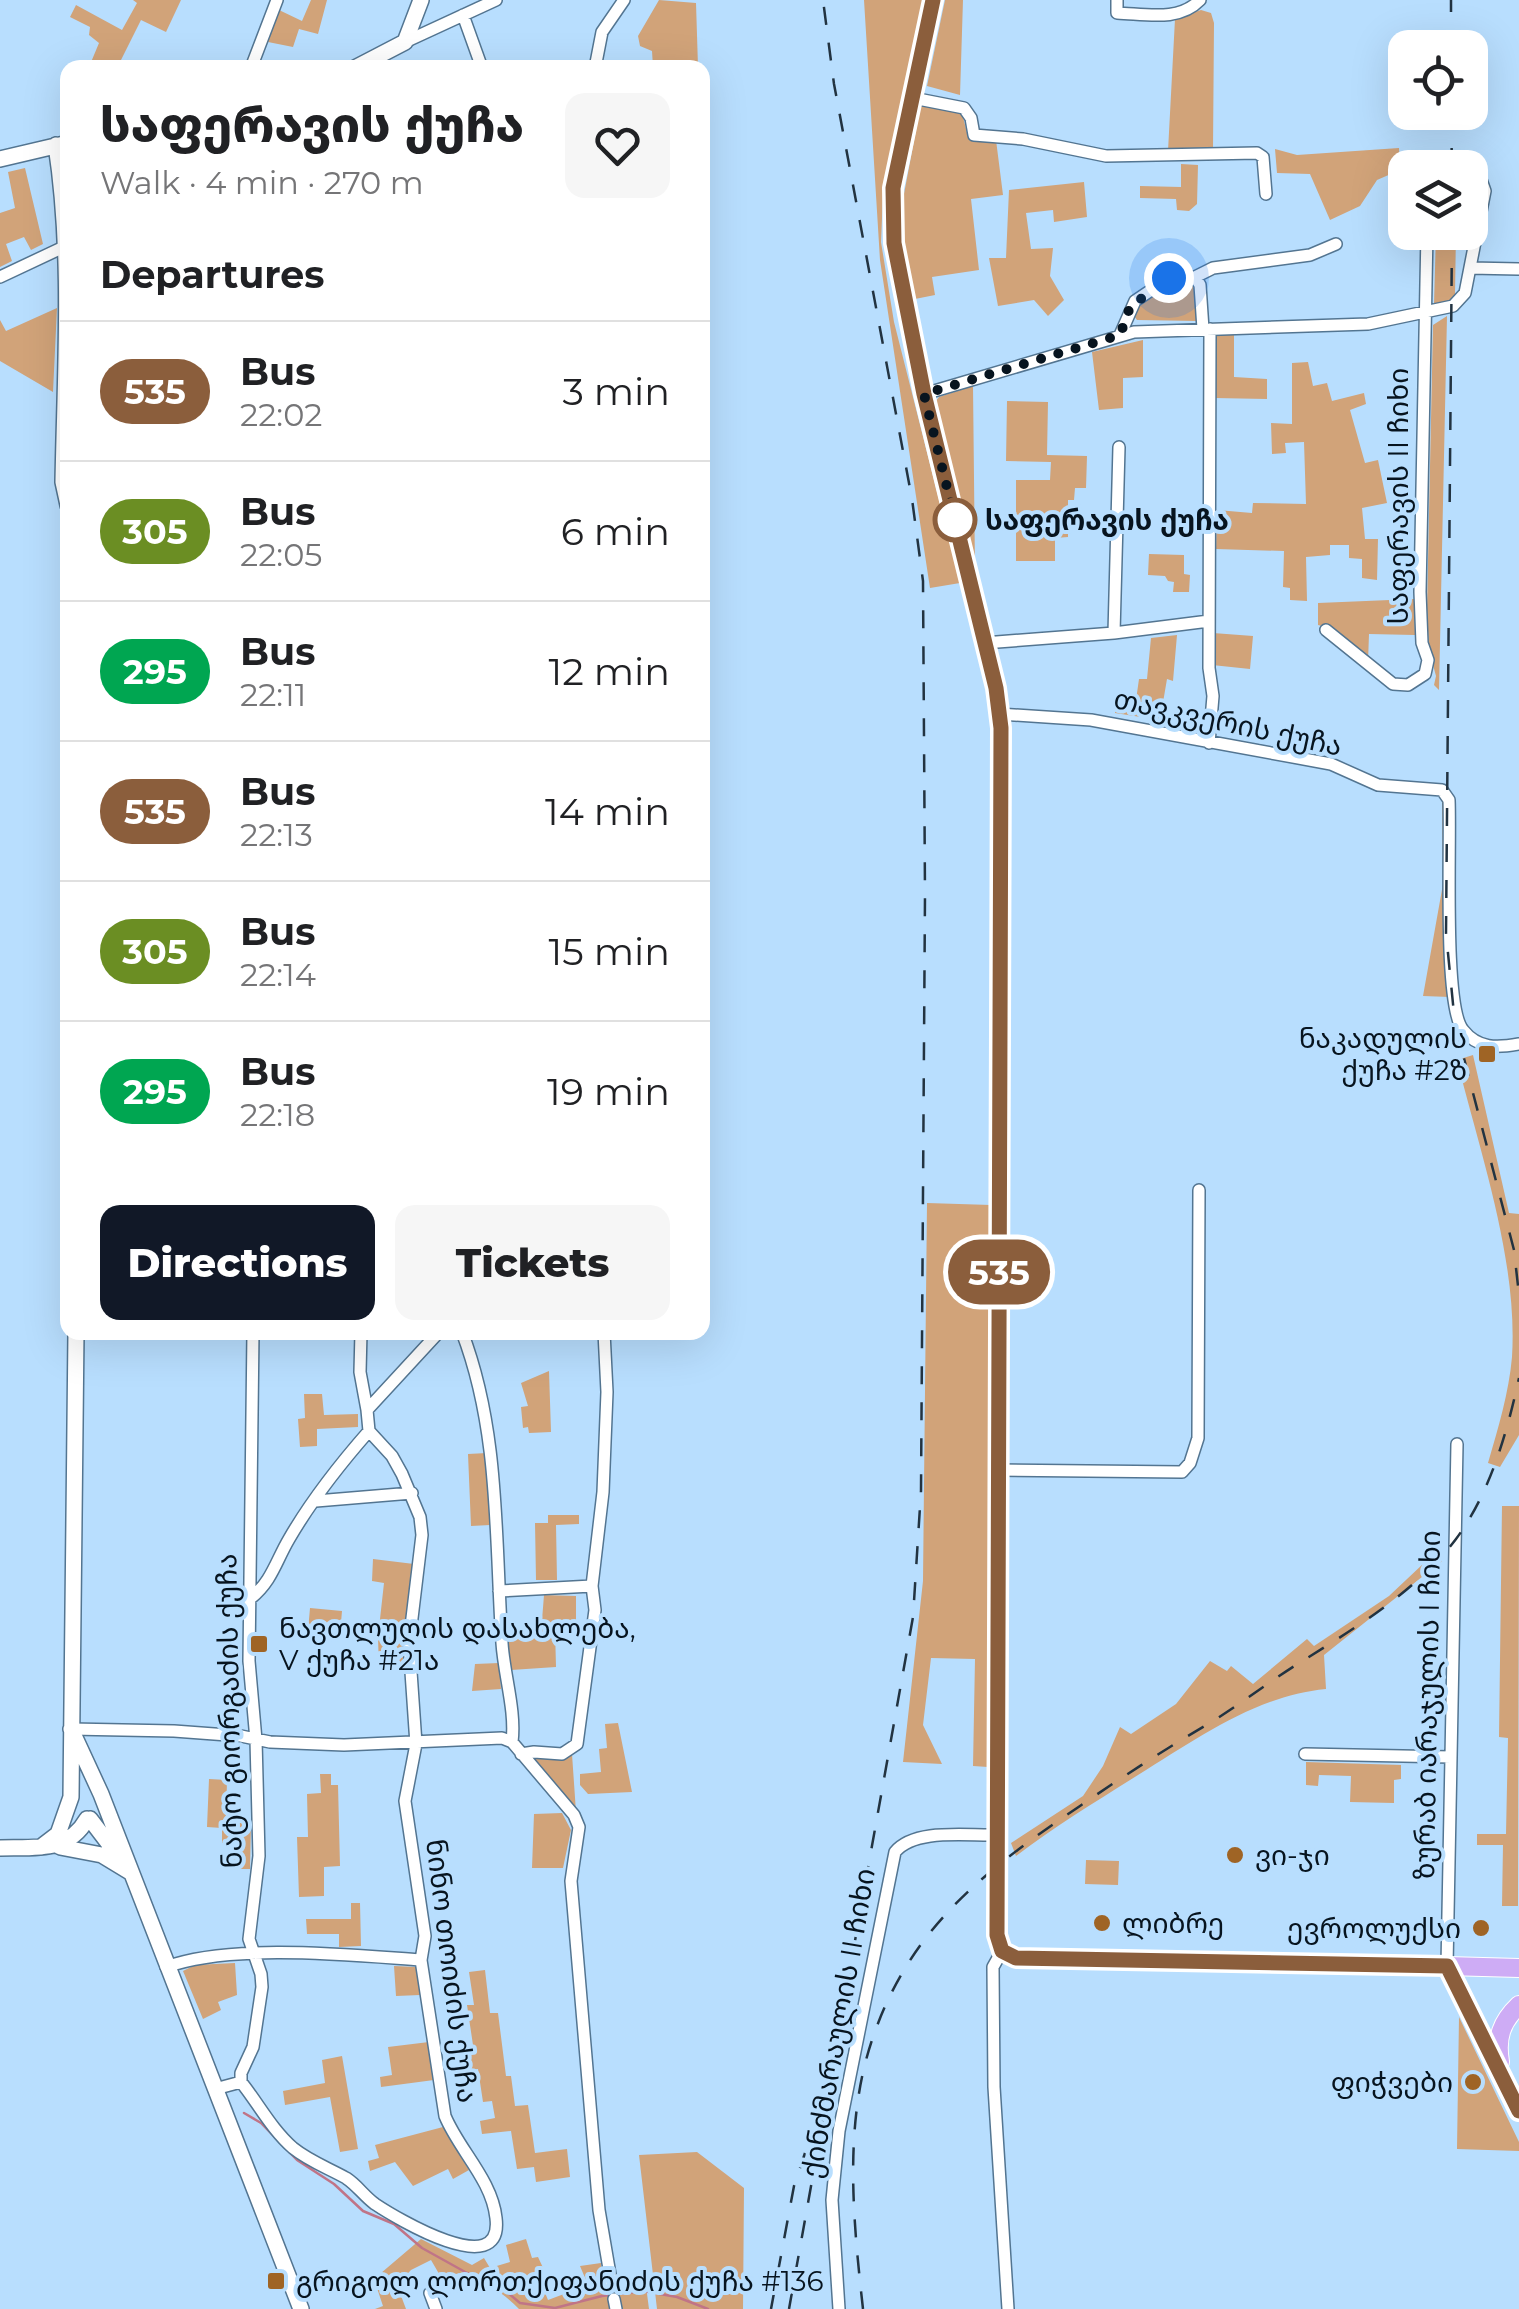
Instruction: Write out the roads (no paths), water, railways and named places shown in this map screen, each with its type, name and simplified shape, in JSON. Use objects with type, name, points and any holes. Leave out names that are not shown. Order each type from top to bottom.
[{"type":"main road","points":[[370,60],[405,42],[420,0]]},
{"type":"main road","points":[[933,0],[893,188],[894,243],[924,394],[984,643],[999,714],[1002,750],[997,1935],[1002,1951],[1016,1958],[1519,1968]]},
{"type":"main road","points":[[0,159],[60,144]]},
{"type":"main road","points":[[47,1847],[58,1834],[70,1800],[76,1340]]},
{"type":"main road","points":[[71,1729],[301,2309]]},
{"type":"main road","points":[[70,1800],[82,1786],[100,1796]]},
{"type":"main road","points":[[47,1847],[74,1837],[88,1819],[100,1812],[100,1796]]},
{"type":"main road","points":[[70,1800],[75,1815],[88,1819],[130,1872]]},
{"type":"main road","points":[[0,1848],[70,1847],[102,1855],[130,1872]]},
{"type":"main road","points":[[1447,1966],[1519,2111]]},
{"type":"main road","points":[[1503,2077],[1499,2034],[1519,2005]]},
{"type":"street","points":[[254,60],[277,0]]},
{"type":"street","points":[[405,42],[496,0]]},
{"type":"street","points":[[597,60],[602,32],[624,0]]},
{"type":"street","points":[[1117,0],[1117,13],[1172,14],[1190,9],[1200,0]]},
{"type":"street","points":[[463,15],[479,60]]},
{"type":"street","points":[[913,98],[964,108],[971,118],[974,135],[1023,139],[1084,153],[1257,153],[1262,157],[1266,194]]},
{"type":"street","points":[[1120,335],[1135,301],[1169,278],[1195,277],[1214,268],[1310,255],[1336,244]]},
{"type":"street","points":[[0,277],[60,249]]},
{"type":"street","points":[[1424,314],[1426,250]]},
{"type":"street","points":[[924,394],[1120,335],[1368,324],[1424,314],[1459,302],[1465,294],[1474,250]]},
{"type":"street","points":[[1470,268],[1519,270]]},
{"type":"street","points":[[1195,277],[1200,285],[1206,329],[1209,668],[1213,696],[1210,744]]},
{"type":"street","name":"საფერავის II ჩიხი","points":[[1326,630],[1393,684],[1408,685],[1425,674],[1428,660],[1422,643],[1420,592],[1424,314]]},
{"type":"street","points":[[1114,633],[1119,447]]},
{"type":"street","points":[[984,643],[1209,621]]},
{"type":"street","name":"თავკვერის ქუჩა","points":[[999,714],[1091,720],[1331,764],[1378,786],[1442,790],[1446,793],[1450,818],[1455,1012],[1461,1028],[1485,1046],[1519,1044]]},
{"type":"street","points":[[998,1470],[1182,1472],[1190,1463],[1198,1422],[1200,1190]]},
{"type":"street","name":"ნატო გიორგაძის ქუჩა","points":[[240,2082],[253,2047],[261,2000],[261,1974],[253,1955],[250,1924],[259,1856],[249,1661],[253,1340]]},
{"type":"street","points":[[251,1598],[274,1573],[288,1540],[343,1460],[369,1431],[360,1372],[360,1340]]},
{"type":"street","points":[[367,1410],[432,1340]]},
{"type":"street","points":[[465,1340],[491,1451],[512,1742]]},
{"type":"street","points":[[521,1754],[562,1754],[576,1744],[594,1610],[592,1586],[604,1492],[604,1340]]},
{"type":"street","name":"ნინო თოიძის ქუჩა","points":[[240,2082],[282,2136],[306,2157],[348,2180],[373,2202],[419,2229],[469,2249],[481,2248],[490,2241],[497,2223],[492,2198],[453,2136],[445,2116],[421,1960],[426,1936],[405,1801],[416,1744],[409,1643],[422,1535],[420,1517],[392,1456],[369,1431]]},
{"type":"street","name":"ზურაბ იარაჯულის I ჩიხი","points":[[1447,1966],[1457,1444]]},
{"type":"street","points":[[316,1501],[412,1494]]},
{"type":"street","points":[[500,1591],[592,1586]]},
{"type":"street","points":[[71,1729],[159,1730],[344,1745],[502,1738],[512,1742],[579,1827],[571,1881],[599,2210],[614,2298]]},
{"type":"street","points":[[1306,1754],[1451,1757]]},
{"type":"street","name":"ქინძმარაულის II ჩიხი","points":[[839,2309],[832,2200],[835,2160],[894,1852],[901,1844],[920,1838],[996,1835]]},
{"type":"street","points":[[1002,1951],[993,1967],[994,2087],[1008,2309]]},
{"type":"street","points":[[166,1966],[193,1958],[253,1955],[329,1954],[421,1960]]},
{"type":"street","points":[[215,2089],[240,2082]]},
{"type":"street","points":[[430,2293],[436,2309]]},
{"type":"waterway","points":[[244,2113],[261,2123],[297,2160],[334,2184],[363,2211],[394,2224],[422,2248],[467,2273],[495,2282],[520,2303],[555,2308],[643,2291],[677,2297],[708,2309]]},
{"type":"railway","points":[[789,2309],[913,1617],[921,1491],[923,581],[912,499],[834,84],[823,0]]},
{"type":"railway","points":[[1451,0],[1451,30]]},
{"type":"railway","points":[[1451,130],[1452,150]]},
{"type":"railway","points":[[1452,250],[1446,933],[1455,1024],[1514,1250],[1519,1295]]},
{"type":"railway","points":[[863,2309],[853,2184],[859,2090],[881,2016],[922,1943],[977,1884],[1043,1831],[1361,1624],[1422,1576],[1456,1539],[1488,1482],[1519,1378]]},
{"type":"railway","points":[[771,2309],[794,2186],[805,2153]]},
{"type":"place","name":"საფერავის ქუჩა","points":[[955,520]]},
{"type":"place","name":"ნაკადულის ქუჩა #2ზ","points":[[1487,1054]]},
{"type":"place","name":"ნავთლუღის დასახლება, V ქუჩა #21ა","points":[[259,1644]]},
{"type":"place","name":"ვი-ჯი","points":[[1235,1855]]},
{"type":"place","name":"ლიბრე","points":[[1102,1923]]},
{"type":"place","name":"ევროლუქსი","points":[[1481,1928]]},
{"type":"place","name":"ფიჭვები","points":[[1473,2082]]},
{"type":"place","name":"გრიგოლ ლორთქიფანიძის ქუჩა #136","points":[[276,2281]]}]
